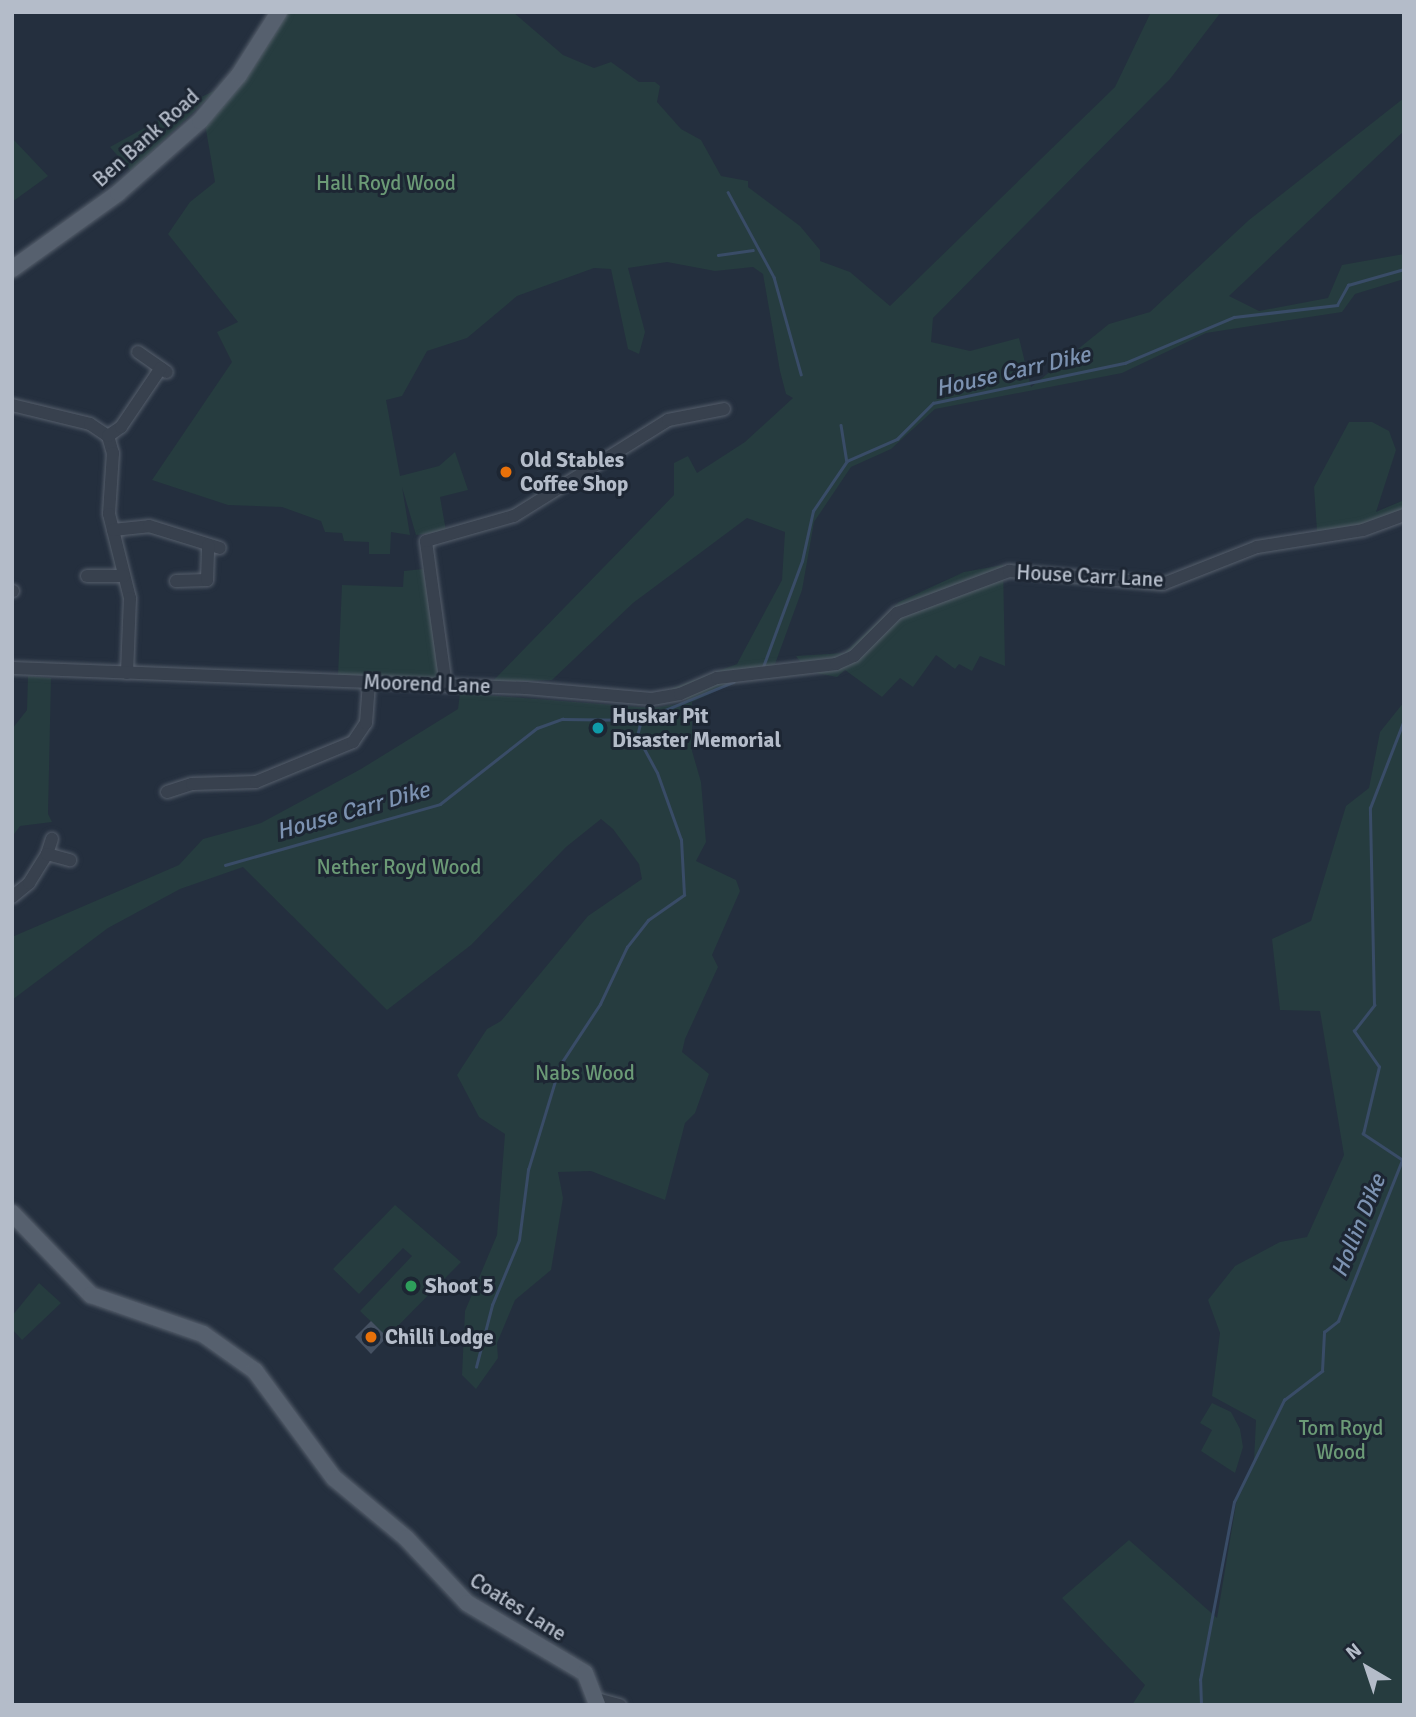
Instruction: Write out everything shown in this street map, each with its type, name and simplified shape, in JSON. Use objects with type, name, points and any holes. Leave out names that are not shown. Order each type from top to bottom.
[{"type":"main road","name":"Ben Bank Road","points":[[12,269],[118,193],[193,128],[228,91],[279,12]]},
{"type":"main road","name":"Coates Lane","points":[[12,1213],[91,1294],[203,1334],[256,1371],[324,1468],[410,1542],[467,1603],[584,1673],[597,1702]]},
{"type":"street","points":[[108,436],[121,427],[164,370],[141,357]]},
{"type":"street","points":[[12,405],[90,424],[108,436],[113,453],[109,502],[132,617],[127,673]]},
{"type":"street","points":[[446,685],[426,541],[514,516],[668,420],[724,409]]},
{"type":"street","name":"House Carr Lane","points":[[836,664],[854,656],[897,613],[1009,571],[1163,584],[1257,547],[1363,530],[1404,515]]},
{"type":"street","points":[[113,530],[149,526],[214,546],[207,580],[176,580]]},
{"type":"street","points":[[87,577],[124,576]]},
{"type":"street","name":"Moorend Lane","points":[[12,668],[446,685],[652,699],[680,694],[717,678],[836,664]]},
{"type":"street","points":[[167,792],[192,784],[256,782],[353,742],[366,723],[369,682]]},
{"type":"street","points":[[12,897],[29,883],[52,839]]},
{"type":"street","points":[[47,853],[70,860]]},
{"type":"street","points":[[597,1702],[620,1705]]},
{"type":"green space","points":[[285,12],[513,12],[563,55],[594,68],[611,62],[639,82],[655,82],[660,86],[657,102],[681,129],[701,140],[721,176],[748,181],[748,187],[800,226],[820,250],[820,261],[850,272],[890,306],[1115,87],[1151,12],[1221,12],[1170,79],[933,318],[931,342],[970,351],[1019,338],[1031,387],[1109,324],[1150,312],[1249,220],[1404,98],[1404,131],[1229,296],[1259,311],[1328,298],[1342,265],[1404,254],[1404,279],[1355,294],[1342,312],[1206,333],[1122,373],[935,409],[891,449],[851,467],[814,522],[802,590],[775,664],[692,702],[692,751],[701,782],[706,842],[696,861],[736,880],[740,891],[712,955],[718,967],[685,1039],[682,1052],[709,1074],[695,1113],[685,1123],[665,1200],[591,1171],[558,1172],[563,1198],[551,1270],[515,1300],[497,1343],[498,1358],[476,1389],[462,1375],[465,1311],[497,1235],[505,1134],[479,1117],[457,1075],[487,1029],[501,1021],[588,916],[642,879],[639,864],[613,829],[601,819],[566,847],[471,945],[387,1010],[243,867],[180,889],[108,928],[12,1000],[12,937],[179,865],[203,839],[261,823],[361,769],[458,709],[460,693],[652,708],[691,702],[670,689],[737,664],[782,580],[785,532],[747,518],[633,603],[552,680],[492,682],[674,495],[674,463],[688,456],[697,473],[745,442],[793,398],[786,394],[780,371],[763,274],[753,267],[715,271],[667,262],[628,268],[645,332],[639,354],[628,349],[611,269],[594,268],[517,296],[467,338],[427,351],[402,396],[386,400],[400,476],[439,466],[455,452],[468,490],[440,497],[446,531],[416,535],[402,487],[410,535],[391,532],[390,554],[369,554],[369,542],[344,541],[342,533],[325,532],[321,521],[282,507],[228,505],[152,480],[232,362],[217,332],[238,322],[168,234],[190,202],[215,182],[205,124]]},
{"type":"green space","points":[[218,89],[131,171],[110,147],[195,100]]},
{"type":"green space","points":[[12,138],[48,176],[12,202]]},
{"type":"green space","points":[[1349,422],[1372,422],[1389,431],[1396,450],[1376,512],[1404,500],[1404,511],[1363,527],[1317,531],[1314,487]]},
{"type":"green space","points":[[1003,565],[1005,666],[980,656],[972,671],[959,664],[955,669],[936,655],[913,687],[900,678],[882,697],[845,670],[837,677],[807,671],[796,656],[844,653],[899,602],[964,572]]},
{"type":"green space","points":[[423,569],[441,679],[338,676],[342,585],[403,587],[404,571]]},
{"type":"green space","points":[[28,676],[51,678],[48,814],[52,822],[20,826],[12,837],[12,729],[27,710]]},
{"type":"green space","name":"Tom Royd Wood","points":[[1404,702],[1404,1705],[1132,1705],[1145,1685],[1062,1598],[1129,1540],[1217,1618],[1237,1498],[1254,1461],[1256,1420],[1212,1396],[1220,1333],[1208,1300],[1235,1266],[1280,1242],[1307,1237],[1344,1155],[1320,1011],[1280,1010],[1272,939],[1311,921],[1346,806],[1369,788],[1380,732]]},
{"type":"green space","points":[[395,1205],[461,1262],[387,1337],[360,1311],[412,1256],[403,1248],[359,1294],[333,1269]]},
{"type":"green space","points":[[39,1283],[61,1303],[22,1340],[12,1329],[12,1316]]},
{"type":"green space","points":[[1212,1403],[1231,1412],[1240,1429],[1243,1447],[1235,1473],[1201,1451],[1212,1430],[1200,1423]]},
{"type":"building","name":"Chilli Lodge","points":[[371,1321],[387,1337],[371,1354],[355,1337]]},
{"type":"waterway","points":[[728,192],[774,277],[801,374]]},
{"type":"waterway","points":[[718,255],[753,250]]},
{"type":"waterway","name":"House Carr Dike","points":[[763,667],[802,561],[813,511],[847,461],[897,439],[933,403],[1125,363],[1234,317],[1337,305],[1348,285],[1404,269]]},
{"type":"waterway","points":[[841,425],[847,461]]},
{"type":"waterway","name":"House Carr Dike","points":[[225,865],[440,804],[537,728],[562,719],[641,720],[733,682]]},
{"type":"waterway","points":[[476,1367],[492,1305],[519,1240],[528,1170],[560,1065],[600,1004],[627,947],[648,920],[684,895],[681,840],[657,773],[637,736],[641,720]]},
{"type":"waterway","name":"Hollin Dike","points":[[1201,1705],[1200,1680],[1234,1502],[1284,1400],[1322,1371],[1324,1332],[1338,1321],[1402,1160],[1363,1134],[1379,1067],[1354,1031],[1374,1005],[1370,808],[1404,720]]},
{"type":"place","name":"Old Stables Coffee Shop","points":[[506,472]]},
{"type":"place","name":"Huskar Pit Disaster Memorial","points":[[598,728]]},
{"type":"place","name":"Shoot 5","points":[[411,1286]]},
{"type":"place","name":"Chilli Lodge","points":[[371,1337]]},
{"type":"park label","name":"Hall Royd Wood","points":[[386,183]]},
{"type":"park label","name":"Nether Royd Wood","points":[[399,867]]},
{"type":"park label","name":"Nabs Wood","points":[[585,1073]]}]
